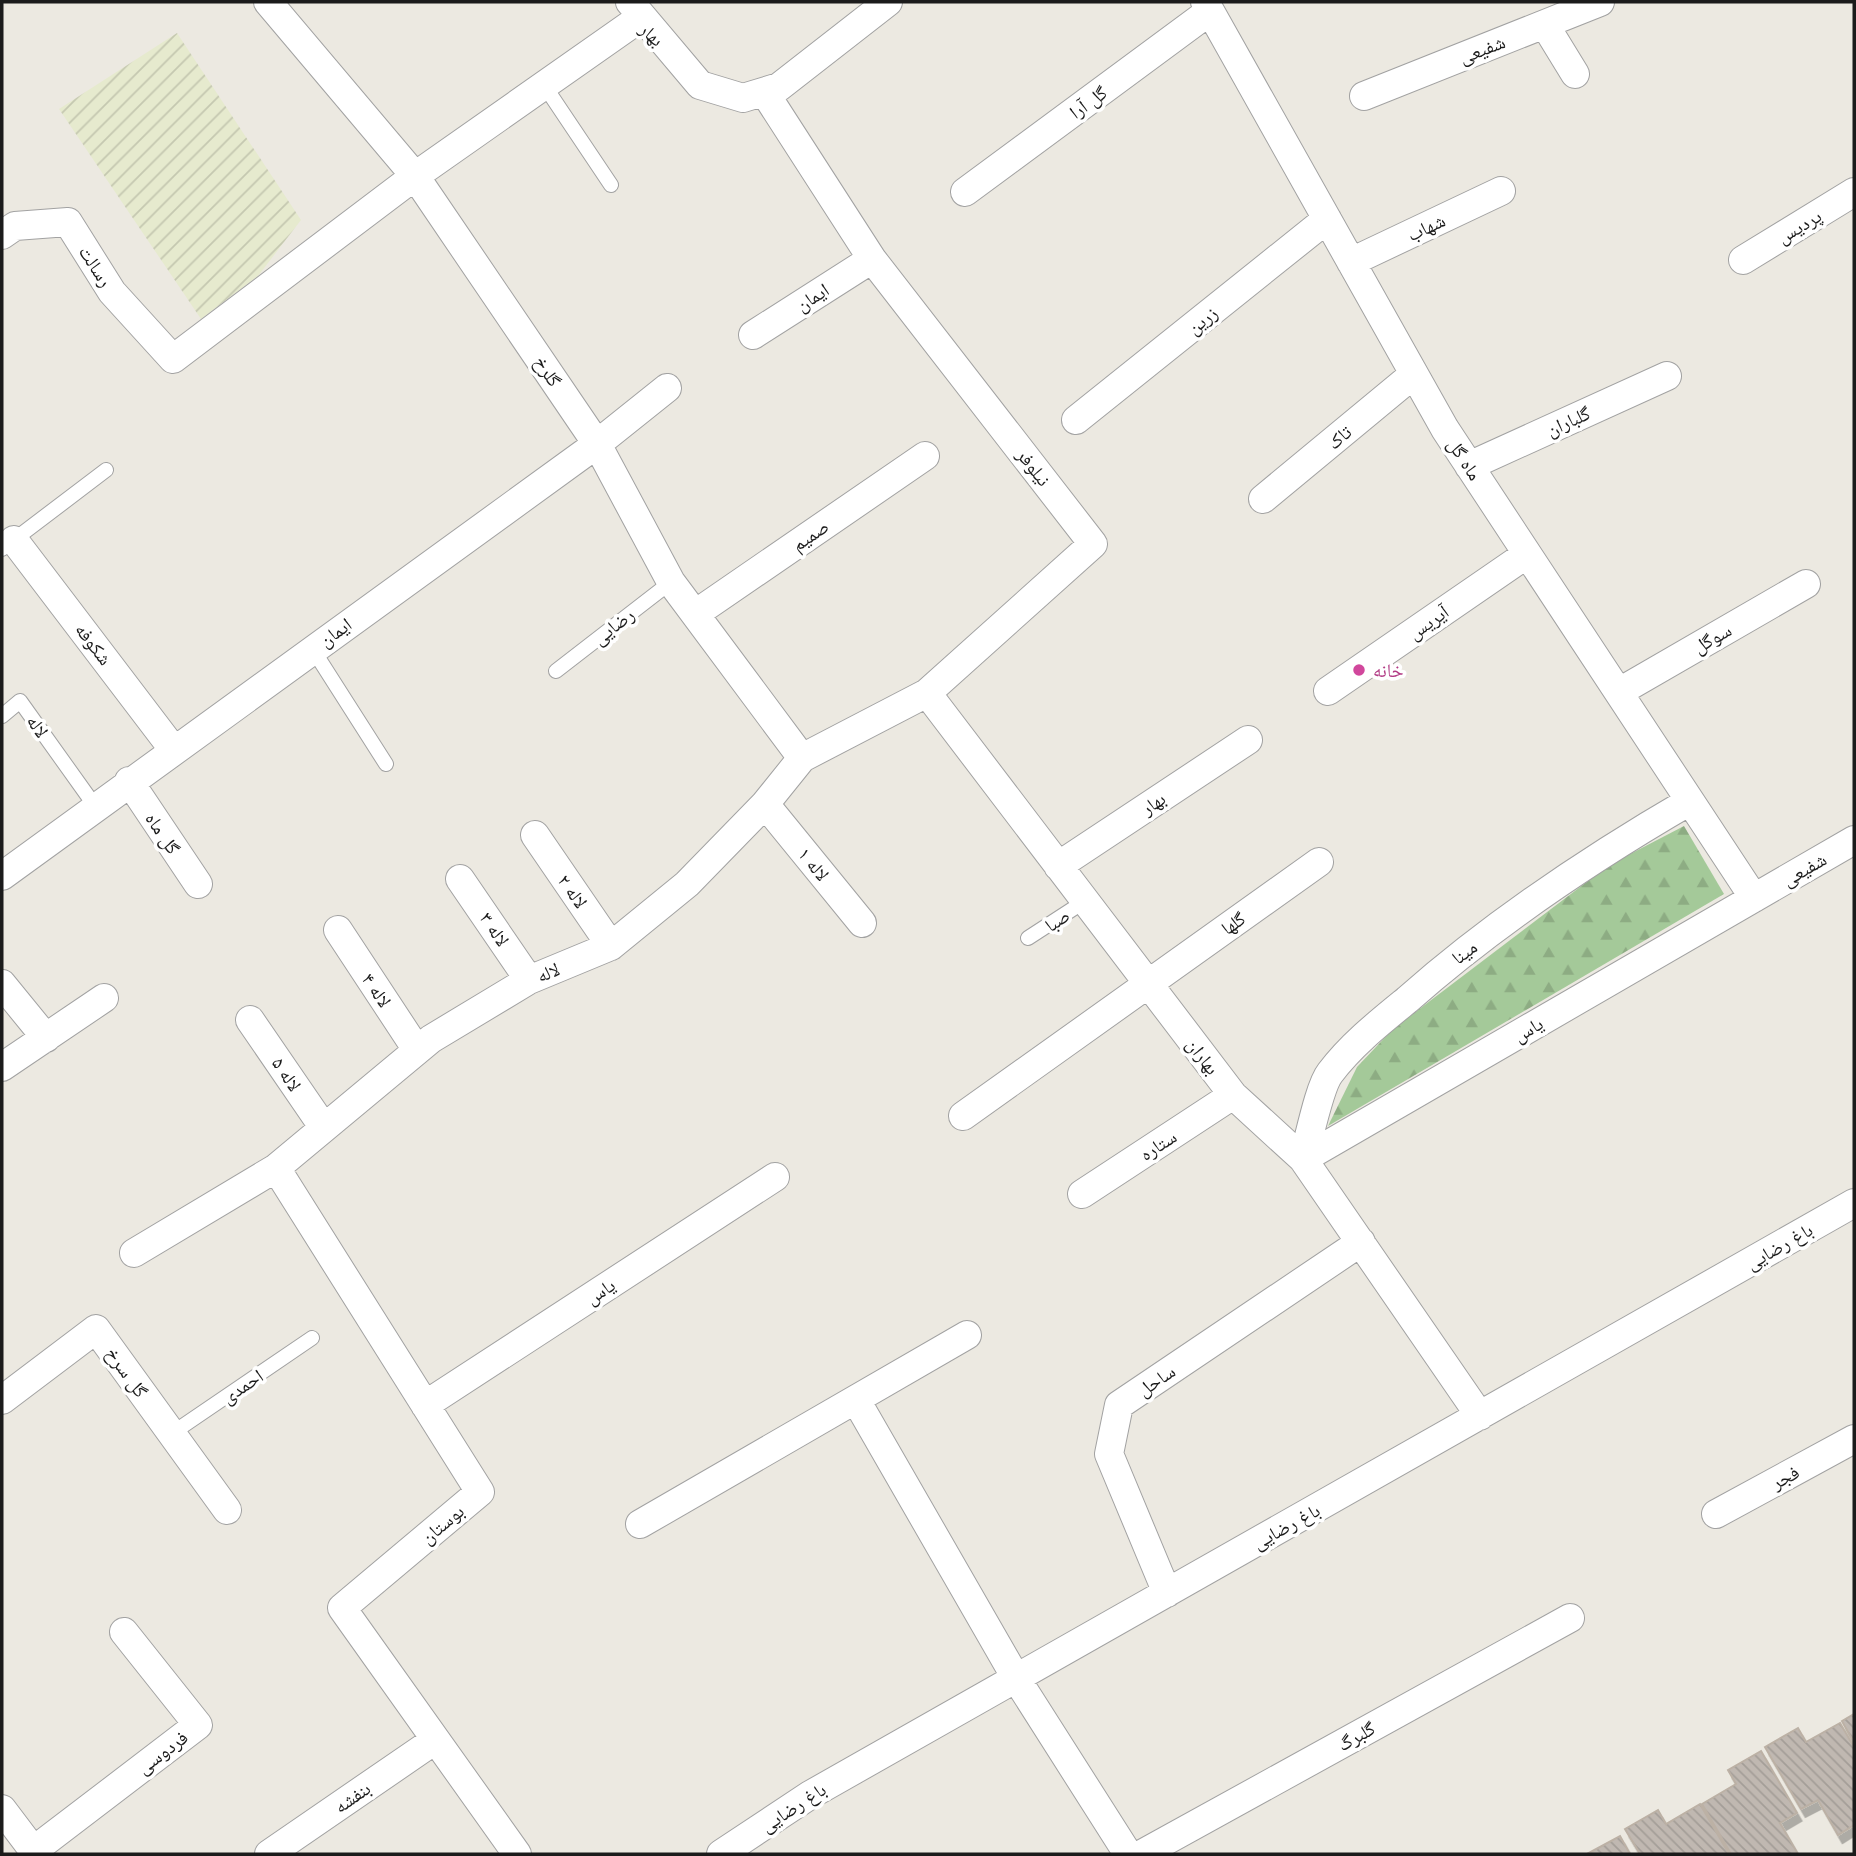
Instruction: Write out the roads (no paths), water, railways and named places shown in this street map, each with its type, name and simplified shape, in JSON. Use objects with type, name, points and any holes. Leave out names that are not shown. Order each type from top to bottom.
[{"type":"street","name":"گلرخ","points":[[268,2],[415,176],[597,444],[671,582],[802,758]]},
{"type":"street","name":"بهار","points":[[173,359],[415,176],[544,85],[635,10],[700,85],[744,98],[779,87],[887,2]]},
{"type":"street","name":"شفیعی","points":[[1364,96],[1600,2]]},
{"type":"street","name":"گل آرا","points":[[965,192],[1208,7]]},
{"type":"street","name":"ماه گل","points":[[1208,7],[1414,374],[1469,466],[1754,898]]},
{"type":"street","points":[[1545,25],[1575,74]]},
{"type":"street","name":"نیلوفر","points":[[765,93],[872,259],[1093,544],[927,693],[802,758]]},
{"type":"street","name":"شهاب","points":[[1351,262],[1501,191]]},
{"type":"street","name":"پردیس","points":[[1743,260],[1854,192]]},
{"type":"street","name":"زرین","points":[[1076,420],[1327,219]]},
{"type":"street","name":"رسالت","points":[[2,235],[15,226],[68,222],[112,292],[173,359]]},
{"type":"street","name":"ایمان","points":[[753,335],[872,259]]},
{"type":"street","name":"تاک","points":[[1263,499],[1414,374]]},
{"type":"street","name":"گلباران","points":[[1469,466],[1667,376]]},
{"type":"street","name":"ایمان","points":[[2,876],[94,806],[597,444],[667,388]]},
{"type":"street","name":"صمیم","points":[[695,614],[925,456]]},
{"type":"street","name":"شکوفه","points":[[8,544],[173,749]]},
{"type":"street","name":"آیریس","points":[[1328,691],[1527,554]]},
{"type":"street","name":"سوگل","points":[[1619,692],[1806,584]]},
{"type":"street","name":"بهاران","points":[[927,693],[1233,1095],[1303,1160],[1480,1416]]},
{"type":"street","name":"بهار","points":[[1058,866],[1248,740]]},
{"type":"street","name":"لاله","points":[[134,1252],[276,1168],[417,1050],[529,980],[611,946],[687,884],[765,804],[802,758]]},
{"type":"street","name":"گل ماه","points":[[129,781],[198,884]]},
{"type":"street","name":"مینا","points":[[1303,1160],[1328,1075],[1367,1034],[1438,972],[1531,901],[1628,837],[1690,801]]},
{"type":"street","name":"لاله ۱","points":[[765,804],[862,923]]},
{"type":"street","name":"لاله ۲","points":[[535,835],[611,946]]},
{"type":"street","name":"شفیعی","points":[[1754,898],[1854,840]]},
{"type":"street","name":"گلها","points":[[963,1116],[1319,862]]},
{"type":"street","name":"لاله ۳","points":[[460,879],[529,980]]},
{"type":"street","name":"یاس","points":[[1303,1160],[1754,898]]},
{"type":"street","name":"لاله ۴","points":[[338,930],[417,1050]]},
{"type":"street","points":[[2,984],[46,1038]]},
{"type":"street","points":[[2,1067],[104,998]]},
{"type":"street","name":"لاله ۵","points":[[250,1020],[324,1128]]},
{"type":"street","name":"ستاره","points":[[1082,1194],[1233,1095]]},
{"type":"street","name":"بوستان","points":[[276,1168],[480,1492],[342,1608],[517,1854]]},
{"type":"street","name":"یاس","points":[[425,1405],[775,1177]]},
{"type":"street","name":"باغ رضایی","points":[[721,1854],[810,1795],[1854,1203]]},
{"type":"street","name":"ساحل","points":[[1167,1593],[1109,1454],[1119,1405],[1361,1242]]},
{"type":"street","name":"گل سرخ","points":[[2,1401],[96,1329],[226,1510]]},
{"type":"street","points":[[640,1524],[967,1335]]},
{"type":"street","points":[[856,1400],[1016,1678],[1128,1854]]},
{"type":"street","name":"فجر","points":[[1716,1514],[1854,1439]]},
{"type":"street","name":"گلبرگ","points":[[1142,1854],[1570,1618]]},
{"type":"street","name":"فردوسی","points":[[34,1852],[198,1725],[124,1632]]},
{"type":"street","name":"بنفشه","points":[[269,1854],[436,1740]]},
{"type":"street","points":[[2,1809],[34,1852]]},
{"type":"lane","points":[[544,85],[611,185]]},
{"type":"lane","points":[[8,544],[107,470]]},
{"type":"lane","name":"رضایی","points":[[556,671],[671,582]]},
{"type":"lane","points":[[312,648],[386,764]]},
{"type":"lane","name":"لاله","points":[[2,716],[20,701],[94,806]]},
{"type":"lane","name":"صبا","points":[[1028,939],[1085,901]]},
{"type":"lane","name":"احمدی","points":[[172,1434],[312,1338]]},
{"type":"place","name":"خانه","points":[[1359,670]]}]
